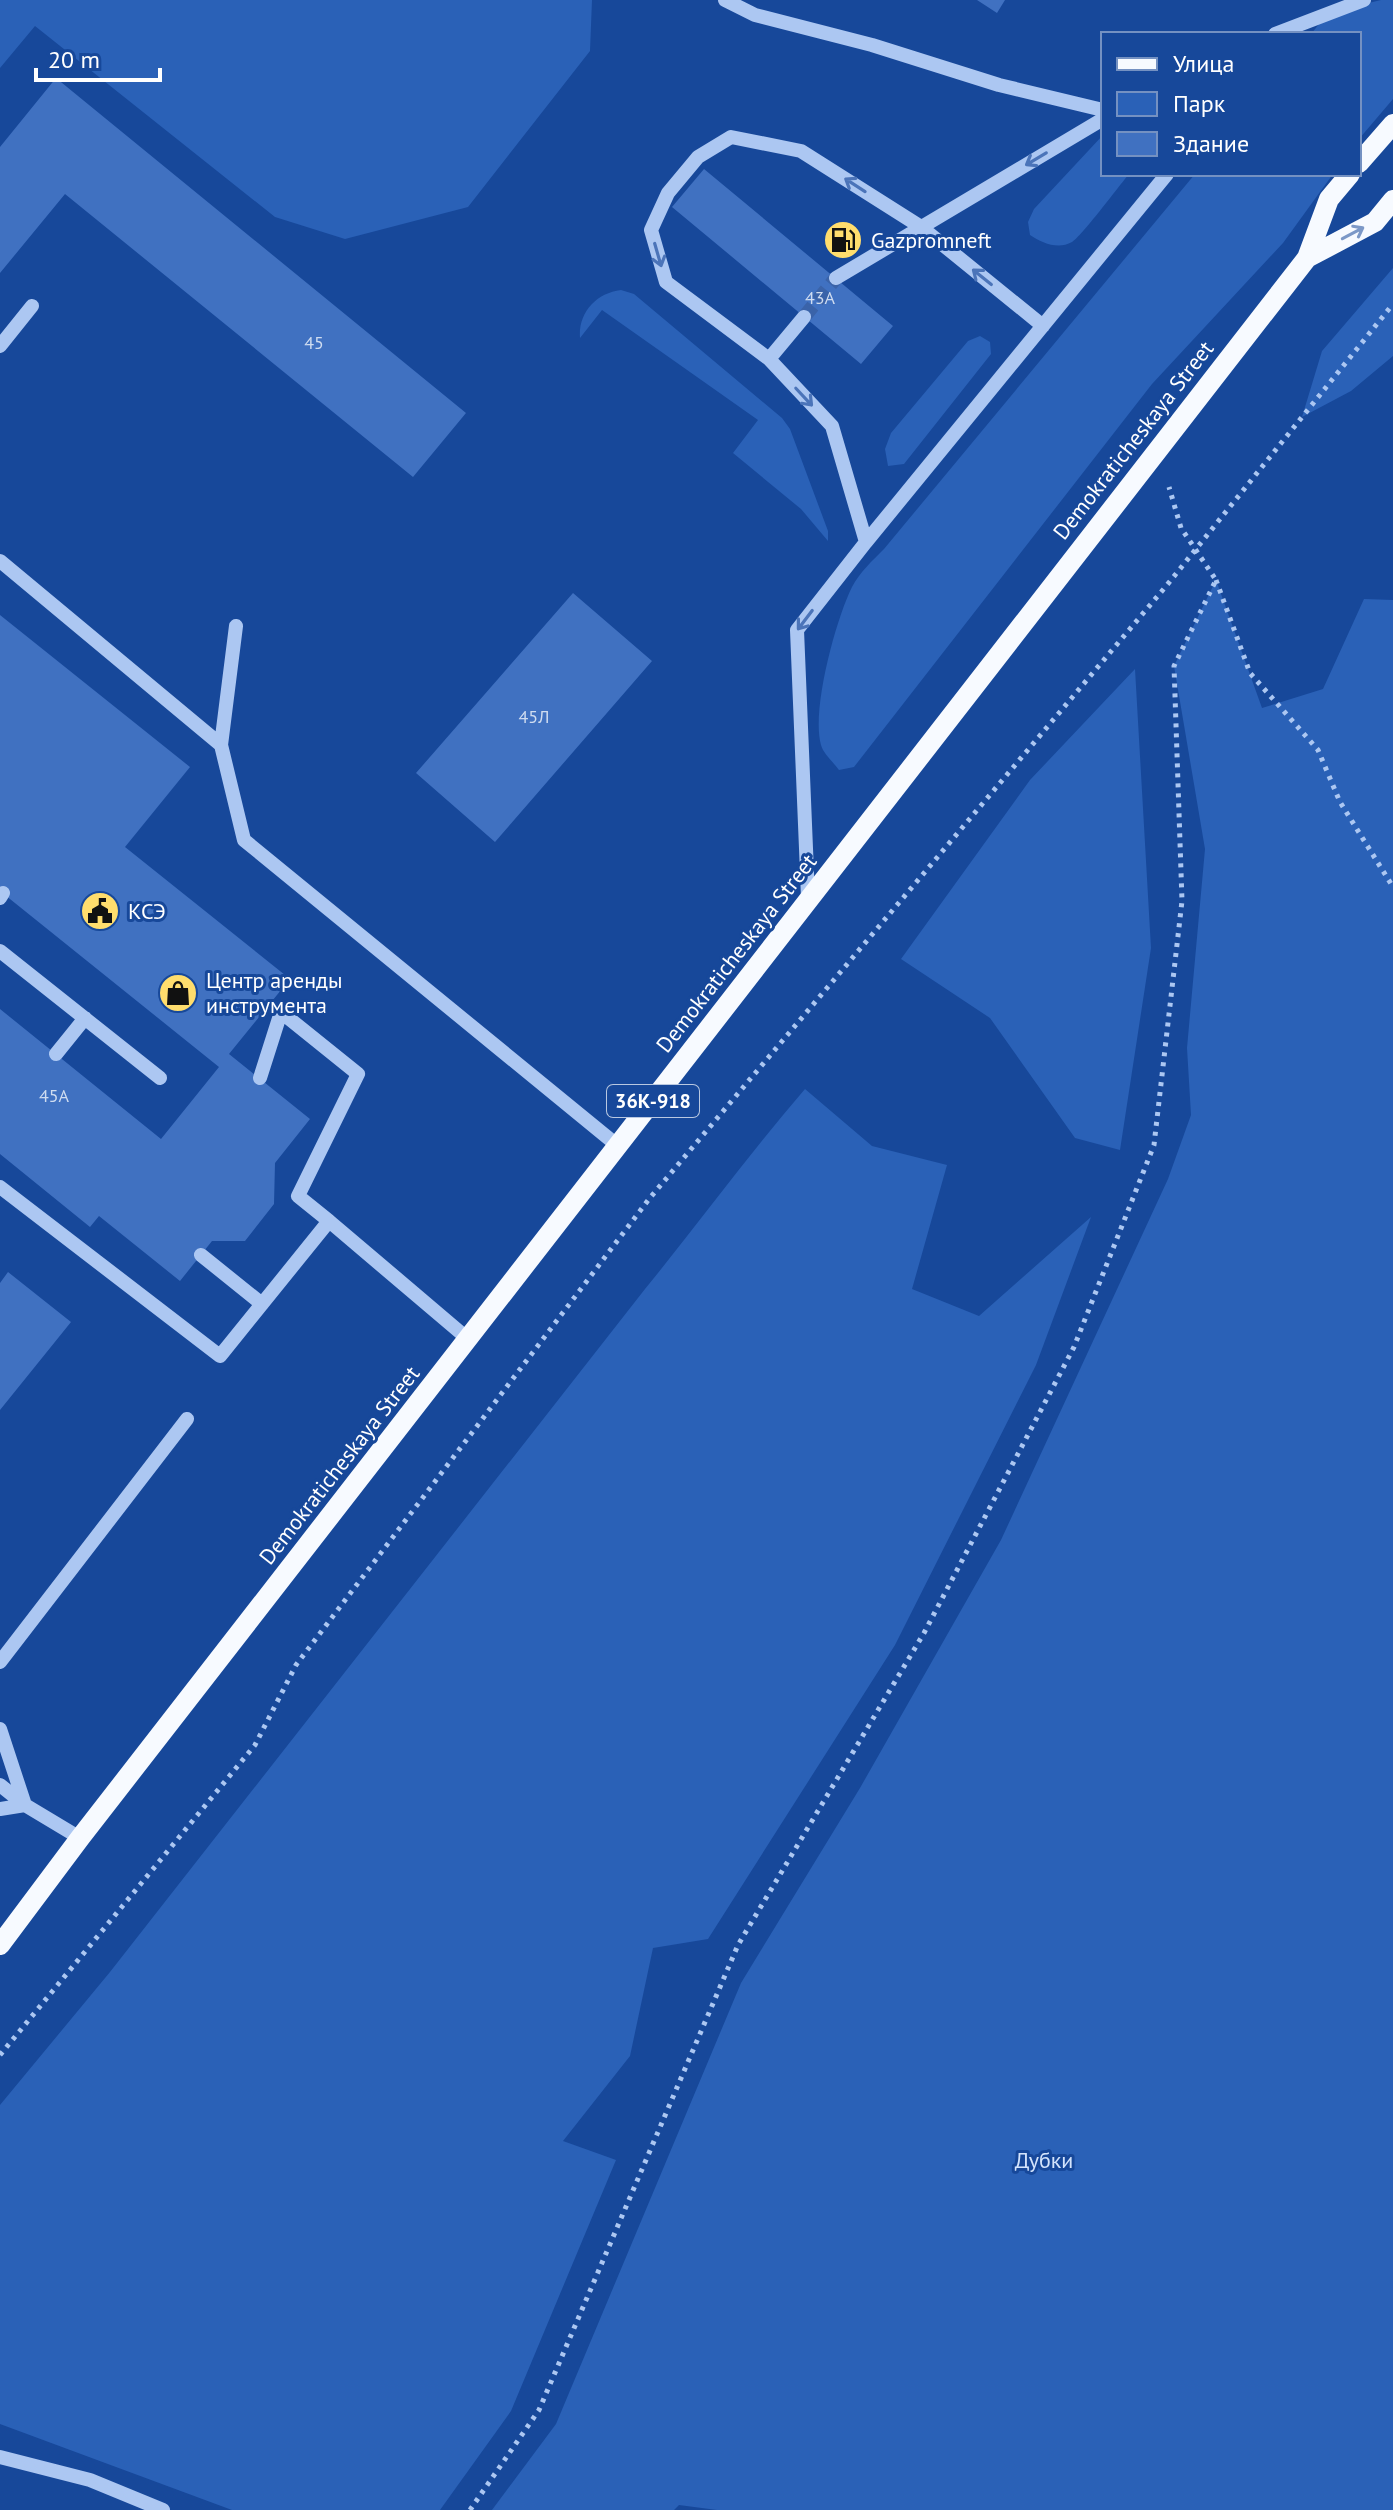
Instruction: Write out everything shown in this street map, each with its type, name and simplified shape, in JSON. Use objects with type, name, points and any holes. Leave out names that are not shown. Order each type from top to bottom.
[{"type":"main road","points":[[1361,161],[1393,124]]},
{"type":"main road","name":"Demokraticheskaya Street","points":[[0,1945],[808,897],[1307,258],[1329,199],[1348,176]]},
{"type":"main road","name":"Demokraticheskaya Street","points":[[1307,258],[1375,222],[1393,200]]},
{"type":"street","points":[[725,0],[755,15],[872,45],[999,85],[1101,110]]},
{"type":"street","points":[[1281,32],[1364,0]]},
{"type":"street","points":[[836,278],[1101,120]]},
{"type":"street","points":[[866,542],[832,426],[769,359],[666,282],[651,230],[668,193],[698,157],[731,137],[801,151],[921,227],[1043,326]]},
{"type":"street","points":[[808,897],[797,630],[1165,176]]},
{"type":"street","points":[[0,346],[32,306]]},
{"type":"street","points":[[769,359],[804,317]]},
{"type":"street","points":[[0,561],[221,745]]},
{"type":"street","points":[[236,626],[221,745],[244,840],[618,1146]]},
{"type":"street","points":[[0,951],[160,1078]]},
{"type":"street","points":[[260,1078],[281,1012],[358,1074],[298,1196],[468,1339]]},
{"type":"street","points":[[56,1054],[85,1018]]},
{"type":"street","points":[[0,1187],[220,1356],[329,1221]]},
{"type":"street","points":[[201,1255],[262,1304]]},
{"type":"street","points":[[0,1662],[187,1419]]},
{"type":"street","points":[[0,1729],[25,1805]]},
{"type":"street","points":[[0,1785],[25,1805],[80,1838]]},
{"type":"street","points":[[0,1809],[25,1805]]},
{"type":"street","points":[[0,2457],[90,2480],[163,2510]]},
{"type":"path","points":[[0,2055],[255,1745],[296,1665],[649,1199],[1195,550],[1393,304]]},
{"type":"path","points":[[1157,448],[1181,528],[1216,580],[1250,673],[1318,750],[1340,802],[1393,887]]},
{"type":"path","points":[[470,2510],[539,2410],[738,1945],[924,1633],[1074,1347],[1154,1145],[1182,901],[1174,666],[1216,580]]},
{"type":"green space","points":[[0,0],[592,0],[590,51],[468,207],[345,239],[275,217],[35,26],[0,68]]},
{"type":"green space","points":[[1393,0],[1393,99],[1361,137],[1361,32],[1313,32],[1328,13]]},
{"type":"green space","points":[[1101,137],[1101,176],[1127,176],[1077,238],[1067,244],[1050,244],[1030,235],[1028,222],[1034,209]]},
{"type":"green space","points":[[1193,176],[1332,176],[1283,243],[1152,384],[854,767],[839,770],[821,745],[819,710],[822,688],[846,602],[855,582]]},
{"type":"green space","points":[[1393,268],[1393,356],[1351,391],[1302,417],[1322,351]]},
{"type":"green space","points":[[621,290],[634,294],[782,418],[790,429],[828,531],[828,541],[801,509],[733,453],[758,420],[602,310],[580,338],[582,320],[590,306],[604,295]]},
{"type":"green space","points":[[980,336],[990,342],[991,354],[904,464],[888,466],[885,449],[891,433],[968,341]]},
{"type":"green space","name":"Дубки","points":[[1216,580],[1262,708],[1323,689],[1364,599],[1393,600],[1393,2510],[717,2510],[679,2505],[674,2510],[492,2510],[556,2424],[741,1983],[860,1788],[1001,1540],[1168,1179],[1191,1115],[1187,1048],[1205,849],[1174,666]]},
{"type":"green space","points":[[1135,669],[1151,948],[1120,1150],[1075,1138],[990,1018],[901,959],[1030,780]]},
{"type":"green space","points":[[805,1089],[872,1146],[947,1165],[912,1289],[979,1316],[1091,1217],[1036,1365],[895,1645],[708,1939],[653,1948],[630,2056],[563,2141],[616,2160],[511,2411],[440,2510],[232,2510],[0,2424],[0,2105],[110,1972]]},
{"type":"building","points":[[977,0],[1005,0],[997,13]]},
{"type":"building","points":[[56,78],[466,413],[413,477],[65,194],[0,273],[0,147]]},
{"type":"building","points":[[704,169],[893,326],[861,364],[672,207]]},
{"type":"building","points":[[573,593],[652,661],[495,842],[416,773]]},
{"type":"building","points":[[0,615],[190,767],[125,847],[290,979],[229,1054],[310,1119],[275,1163],[274,1204],[245,1241],[212,1241],[180,1281],[99,1216],[90,1227],[0,1154],[0,1009],[161,1139],[219,1067],[0,891]]},
{"type":"building","points":[[8,1272],[71,1322],[0,1410],[0,1283]]},
{"type":"tunnel","points":[[804,317],[836,278]]},
{"type":"place","name":"Gazpromneft","points":[[843,240]]},
{"type":"place","name":"КСЭ","points":[[100,911]]},
{"type":"place","name":"Центр аренды инструмента","points":[[178,993]]}]
